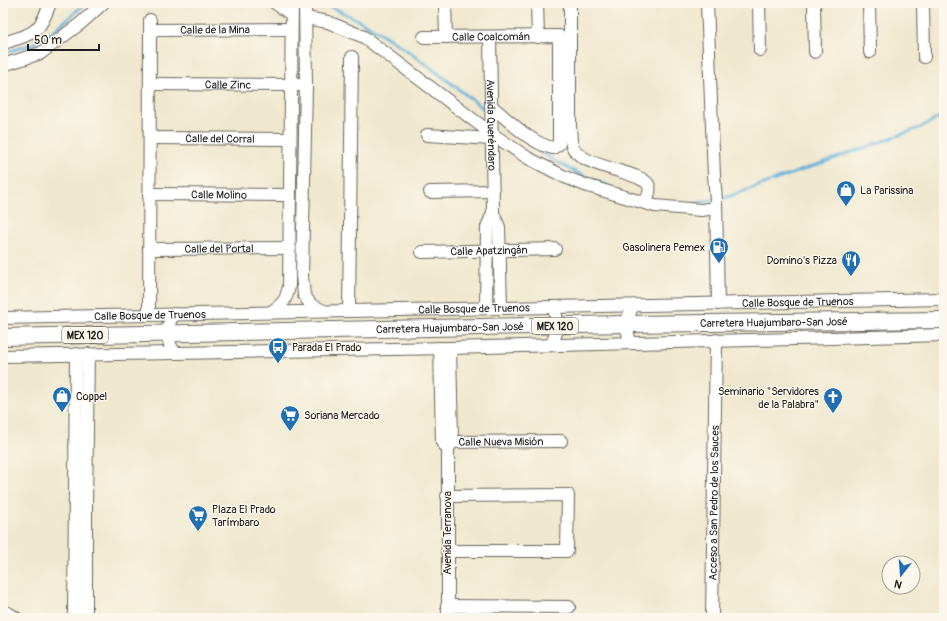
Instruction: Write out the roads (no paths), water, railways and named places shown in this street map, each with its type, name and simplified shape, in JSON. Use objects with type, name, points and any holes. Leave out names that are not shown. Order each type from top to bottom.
[{"type":"main road","name":"Carretera Huajumbaro-San José","points":[[3,337],[626,324],[944,320]]},
{"type":"street","points":[[3,43],[27,36],[37,28],[45,19],[50,3]]},
{"type":"street","points":[[3,65],[41,53],[103,3]]},
{"type":"street","points":[[272,312],[283,304],[288,295],[290,248],[289,195],[291,7],[275,3]]},
{"type":"street","points":[[446,3],[446,37]]},
{"type":"street","points":[[537,3],[538,37]]},
{"type":"street","points":[[570,3],[570,127],[572,146],[580,156],[609,169],[644,180],[649,184],[650,189],[645,202]]},
{"type":"street","points":[[707,3],[716,204],[718,304]]},
{"type":"street","points":[[759,3],[760,50]]},
{"type":"street","points":[[814,3],[815,52]]},
{"type":"street","points":[[869,3],[870,52]]},
{"type":"street","points":[[923,3],[924,57]]},
{"type":"street","points":[[325,311],[311,305],[304,295],[302,276],[306,10],[328,22],[364,37],[491,133],[528,158],[565,176],[585,185],[655,206],[701,210],[716,204]]},
{"type":"street","name":"Calle de la Mina","points":[[150,84],[150,25],[291,29]]},
{"type":"street","name":"Calle Coalcomán","points":[[424,37],[559,36],[559,144],[553,148],[545,147],[491,109]]},
{"type":"street","name":"Avenida Queréndaro","points":[[486,308],[487,227],[493,213],[490,37]]},
{"type":"street","points":[[349,311],[352,57]]},
{"type":"street","points":[[149,315],[150,84]]},
{"type":"street","name":"Calle Zinc","points":[[150,84],[306,85]]},
{"type":"street","points":[[428,135],[491,133]]},
{"type":"street","name":"Calle del Corral","points":[[150,138],[290,139]]},
{"type":"street","points":[[430,192],[493,191]]},
{"type":"street","name":"Calle Molino","points":[[149,194],[289,195]]},
{"type":"street","name":"Avenida Queréndaro","points":[[493,213],[499,226],[501,308]]},
{"type":"street","name":"Calle del Portal","points":[[149,249],[290,248]]},
{"type":"street","name":"Calle Apatzingán","points":[[422,252],[555,249]]},
{"type":"street","points":[[289,276],[302,276]]},
{"type":"street","name":"Calle Bosque de Truenos","points":[[3,318],[944,299]]},
{"type":"street","points":[[631,343],[627,334],[626,324],[632,306]]},
{"type":"street","points":[[551,345],[556,336],[558,326],[557,316],[553,307]]},
{"type":"street","points":[[174,314],[169,323],[167,333],[169,343],[174,352]]},
{"type":"street","points":[[3,356],[445,348],[944,335]]},
{"type":"street","name":"Acceso a San Pedro de los Sauces","points":[[712,618],[716,340]]},
{"type":"street","name":"Avenida Terranova","points":[[445,348],[448,612]]},
{"type":"street","points":[[74,618],[82,354]]},
{"type":"street","points":[[82,354],[86,506],[86,618]]},
{"type":"street","name":"Calle Nueva Misión","points":[[447,444],[561,441]]},
{"type":"street","points":[[447,496],[568,496],[567,551],[447,551]]},
{"type":"street","points":[[448,612],[569,607]]},
{"type":"street","points":[[3,613],[8,613],[16,618]]},
{"type":"waterway","points":[[3,53],[33,44],[50,34],[86,3]]},
{"type":"waterway","points":[[321,3],[344,13],[387,37],[429,66],[488,112]]},
{"type":"waterway","points":[[719,199],[919,128],[944,115]]},
{"type":"waterway","points":[[534,147],[551,159],[588,178],[608,186]]},
{"type":"waterway","points":[[691,204],[713,200]]},
{"type":"place","name":"La Parissina","points":[[846,207]]},
{"type":"place","name":"Gasolinera Pemex","points":[[719,264]]},
{"type":"place","name":"Domino's Pizza","points":[[851,277]]},
{"type":"place","name":"Parada El Prado","points":[[278,364]]},
{"type":"place","name":"Coppel","points":[[62,413]]},
{"type":"place","name":"Seminario \"Servidores de la Palabra\"","points":[[833,414]]},
{"type":"place","name":"Soriana Mercado","points":[[290,432]]},
{"type":"place","name":"Plaza El Prado Tarímbaro","points":[[198,532]]}]
